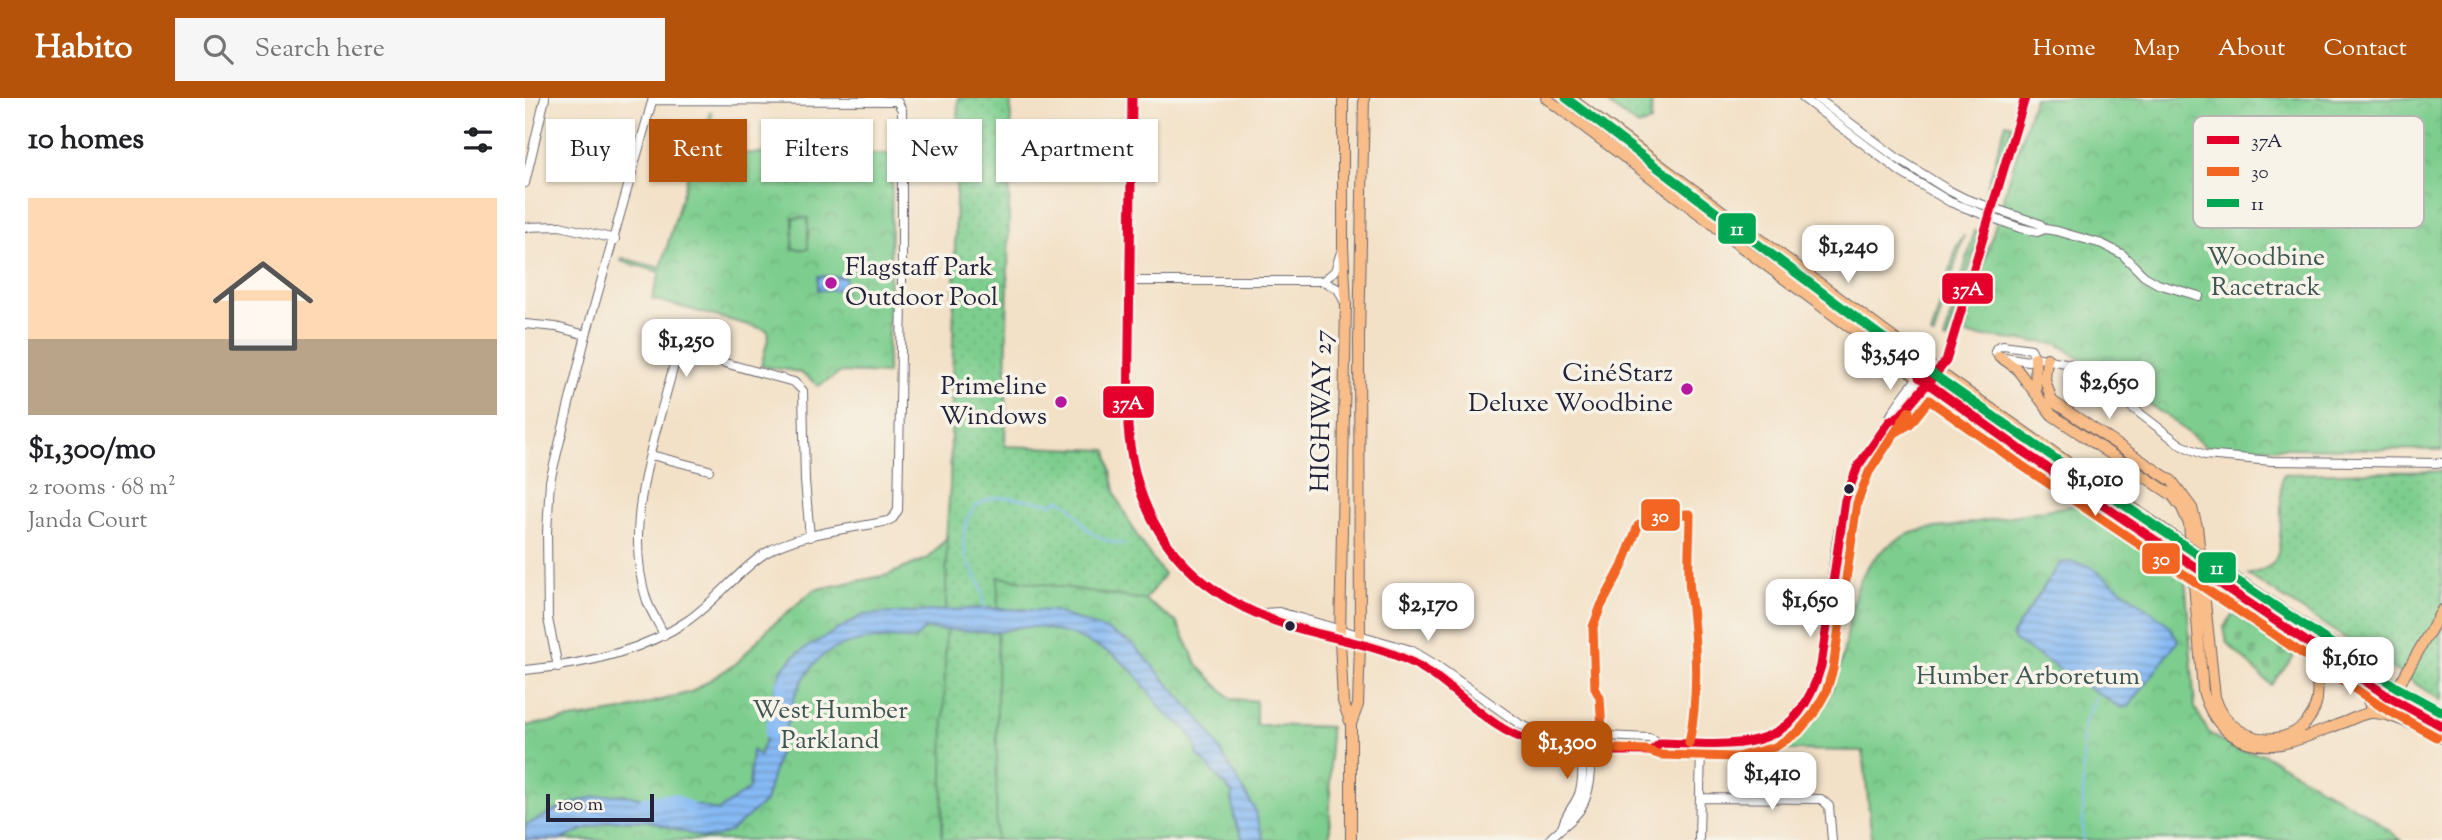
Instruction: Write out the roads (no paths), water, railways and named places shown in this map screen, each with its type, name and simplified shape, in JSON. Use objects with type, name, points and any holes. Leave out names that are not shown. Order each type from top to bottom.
[{"type":"main road","name":"HIGHWAY 27","points":[[1343,98],[1342,247],[1346,304],[1341,634],[1343,702],[1351,724],[1351,840]]},
{"type":"main road","name":"HIGHWAY 27","points":[[1351,724],[1358,705],[1360,640],[1359,354],[1364,98]]},
{"type":"main road","points":[[1546,98],[1725,235],[2028,455],[2417,714],[2442,726]]},
{"type":"main road","points":[[1570,98],[2038,443],[2398,687],[2442,710]]},
{"type":"main road","points":[[1999,356],[2016,368],[2052,415],[2172,495],[2182,508],[2189,524],[2203,691],[2211,713],[2226,731],[2247,743],[2270,746],[2294,741],[2370,713],[2404,721],[2442,738]]},
{"type":"main road","points":[[2035,356],[2036,394]]},
{"type":"main road","points":[[2047,358],[2045,380],[2052,401],[2172,481],[2192,508],[2197,526],[2215,697],[2220,711],[2229,723],[2246,735],[2267,739],[2282,737],[2301,727],[2312,712],[2317,698],[2316,676],[2291,630]]},
{"type":"main road","points":[[2028,455],[2031,448],[2038,443]]},
{"type":"main road","points":[[2398,687],[2442,610]]},
{"type":"main road","points":[[2356,674],[2370,705],[2370,713]]},
{"type":"street","points":[[525,183],[545,98]]},
{"type":"street","points":[[1132,98],[1128,432],[1135,483],[1143,505],[1157,531],[1186,568],[1229,598],[1263,613],[1279,612],[1360,640],[1422,667],[1503,729],[1524,740],[1544,747],[1651,751],[1661,743]]},
{"type":"street","points":[[1803,98],[1902,173],[1950,202],[2019,228],[2037,232],[2045,229]]},
{"type":"street","points":[[1817,98],[1930,180],[1966,200],[2040,224],[2045,229],[2113,249],[2158,284],[2199,296]]},
{"type":"street","points":[[525,670],[558,667],[649,642],[688,620],[764,554],[785,544],[810,537],[888,521],[898,510],[902,110],[897,101],[653,99],[586,335],[550,481],[547,532],[548,619],[558,667]]},
{"type":"street","points":[[525,227],[560,226],[615,239]]},
{"type":"street","points":[[1323,281],[1335,271],[1342,247]]},
{"type":"street","points":[[1129,281],[1323,281],[1338,289],[1346,304]]},
{"type":"street","points":[[525,324],[557,327],[586,335]]},
{"type":"street","points":[[1999,356],[1995,348],[2003,345],[2031,349],[2035,356],[2070,364],[2099,382],[2181,445],[2205,455],[2272,461],[2442,463]]},
{"type":"street","points":[[664,635],[647,602],[640,570],[637,533],[641,495],[676,357],[685,352],[794,382],[803,391],[805,481],[810,537]]},
{"type":"street","points":[[1360,640],[1411,650],[1521,725],[1541,733],[1649,738],[1661,743],[1701,746],[1737,745],[1772,735],[1790,723],[1815,687],[1821,666],[1845,500],[1858,466],[1893,411],[1933,367]]},
{"type":"street","points":[[651,456],[709,470]]},
{"type":"street","points":[[1469,702],[1476,693]]},
{"type":"street","points":[[1549,840],[1563,825],[1582,782],[1586,749],[1581,735]]},
{"type":"street","points":[[1699,840],[1701,746]]},
{"type":"street","points":[[1700,798],[1821,799],[1829,806],[1832,840]]},
{"type":"water","name":"Flagstaff Park Outdoor Pool","points":[[818,276],[845,277],[845,290],[818,290]]},
{"type":"water","points":[[2072,562],[2090,566],[2169,625],[2178,641],[2130,705],[2123,708],[2015,641],[2012,635],[2060,563]]},
{"type":"water","points":[[984,608],[1053,611],[1109,631],[1134,645],[1205,725],[1254,808],[1264,840],[1243,840],[1234,817],[1232,793],[1198,755],[1194,740],[1182,725],[1165,713],[1133,671],[1113,654],[1072,635],[1039,627],[1019,627],[999,632],[925,629],[913,640],[868,640],[845,645],[825,654],[808,673],[795,695],[765,802],[731,831],[704,838],[648,821],[613,820],[561,840],[525,840],[525,826],[559,809],[609,795],[684,803],[718,811],[749,789],[752,750],[759,756],[778,707],[774,689],[782,669],[799,652],[863,615]]},
{"type":"waterway","points":[[984,608],[981,586],[967,560],[963,544],[966,524],[972,511],[980,503],[1003,497],[1053,503],[1059,500],[1065,502],[1095,535],[1124,544]]},
{"type":"waterway","points":[[770,734],[782,683]]},
{"type":"waterway","points":[[2083,840],[2083,727],[2095,698]]},
{"type":"waterway","points":[[644,802],[672,799],[690,808]]},
{"type":"place","name":"Flagstaff Park Outdoor Pool","points":[[831,283]]},
{"type":"place","name":"CinéStarz Deluxe Woodbine","points":[[1687,389]]},
{"type":"place","name":"Primeline Windows","points":[[1061,402]]},
{"type":"park label","name":"Woodbine Racetrack","points":[[2266,273]]},
{"type":"park label","name":"Humber Arboretum","points":[[2028,677]]},
{"type":"park label","name":"West Humber Parkland","points":[[830,726]]}]
